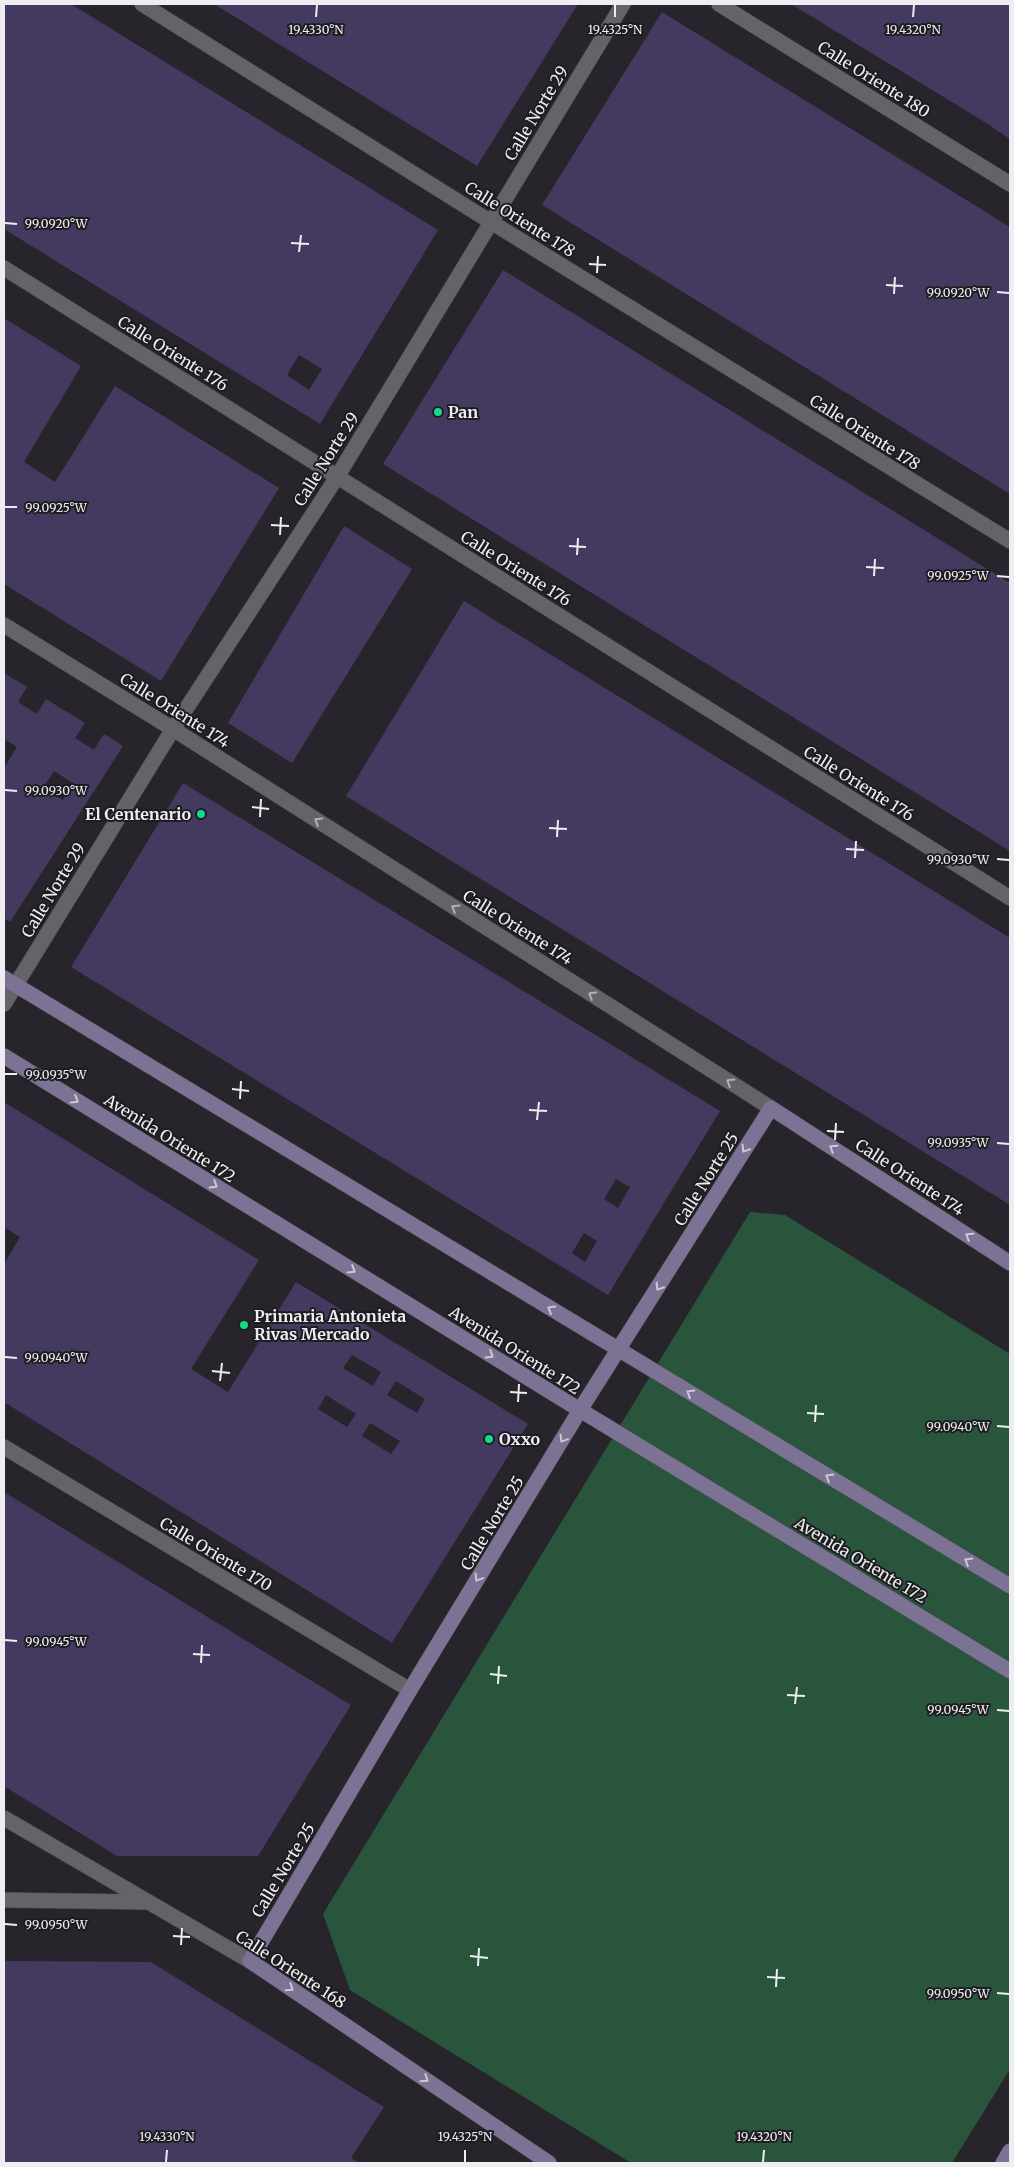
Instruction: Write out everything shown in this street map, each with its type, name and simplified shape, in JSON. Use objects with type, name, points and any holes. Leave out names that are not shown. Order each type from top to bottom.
[{"type":"street","name":"Calle Oriente 178","points":[[142,4],[491,222],[1010,541]]},
{"type":"street","name":"Calle Norte 29","points":[[4,1004],[10,982],[337,477],[623,4]]},
{"type":"street","name":"Calle Oriente 180","points":[[719,4],[1010,184]]},
{"type":"street","name":"Calle Oriente 176","points":[[4,268],[1010,898]]},
{"type":"street","name":"Calle Oriente 174","points":[[4,625],[173,729],[771,1108],[1010,1263]]},
{"type":"street","points":[[10,982],[1010,1586]]},
{"type":"street","name":"Avenida Oriente 172","points":[[4,1056],[580,1410],[1010,1671]]},
{"type":"street","name":"Calle Norte 25","points":[[250,1961],[410,1690],[580,1410],[771,1108]]},
{"type":"street","name":"Calle Oriente 170","points":[[4,1447],[410,1690]]},
{"type":"street","name":"Calle Oriente 168","points":[[4,1818],[250,1961],[549,2163]]},
{"type":"street","points":[[4,1900],[148,1902]]},
{"type":"street","points":[[1003,2163],[1010,2151]]},
{"type":"green space","points":[[750,1212],[785,1215],[1010,1354],[1010,2069],[952,2163],[631,2163],[350,1990],[323,1914]]},
{"type":"building","points":[[4,4],[71,4],[438,230],[320,424],[4,229]],"holes":[[[299,355],[322,369],[309,390],[287,375]]]},
{"type":"building","points":[[214,4],[578,4],[477,166]]},
{"type":"building","points":[[791,4],[1010,4],[1010,139],[983,121]]},
{"type":"building","points":[[662,12],[1010,227],[1010,494],[542,205]]},
{"type":"building","points":[[503,270],[1010,583],[1010,851],[383,464]]},
{"type":"building","points":[[4,318],[81,366],[24,462],[55,482],[115,386],[279,488],[161,681],[4,584]]},
{"type":"building","points":[[344,526],[412,569],[292,763],[228,723]]},
{"type":"building","points":[[464,601],[1010,938],[1010,1205],[346,796]]},
{"type":"building","points":[[4,673],[27,687],[18,702],[37,714],[46,699],[85,723],[75,738],[94,750],[104,734],[123,746],[10,922],[4,918],[4,764],[6,765],[17,747],[4,739]],"holes":[[[54,771],[73,783],[63,800],[43,788]]]},
{"type":"building","points":[[183,783],[720,1111],[608,1295],[71,967]],"holes":[[[616,1179],[630,1187],[618,1208],[604,1199]],[[584,1233],[597,1241],[585,1262],[572,1253]]]},
{"type":"building","points":[[4,1102],[259,1260],[191,1369],[228,1392],[296,1282],[528,1424],[392,1643],[4,1402],[4,1264],[20,1237],[4,1227]],"holes":[[[352,1355],[381,1372],[373,1386],[343,1368]],[[396,1381],[425,1399],[417,1413],[387,1395]],[[326,1395],[356,1414],[347,1427],[318,1409]],[[370,1423],[400,1441],[391,1454],[362,1436]]]},
{"type":"building","points":[[4,1492],[351,1705],[258,1856],[117,1856],[4,1786]]},
{"type":"building","points":[[4,1961],[151,1962],[384,2107],[351,2158],[360,2163],[4,2163]]},
{"type":"place","name":"Pan","points":[[438,412]]},
{"type":"place","name":"El Centenario","points":[[201,814]]},
{"type":"place","name":"Primaria Antonieta Rivas Mercado","points":[[244,1325]]},
{"type":"place","name":"Oxxo","points":[[489,1439]]}]
